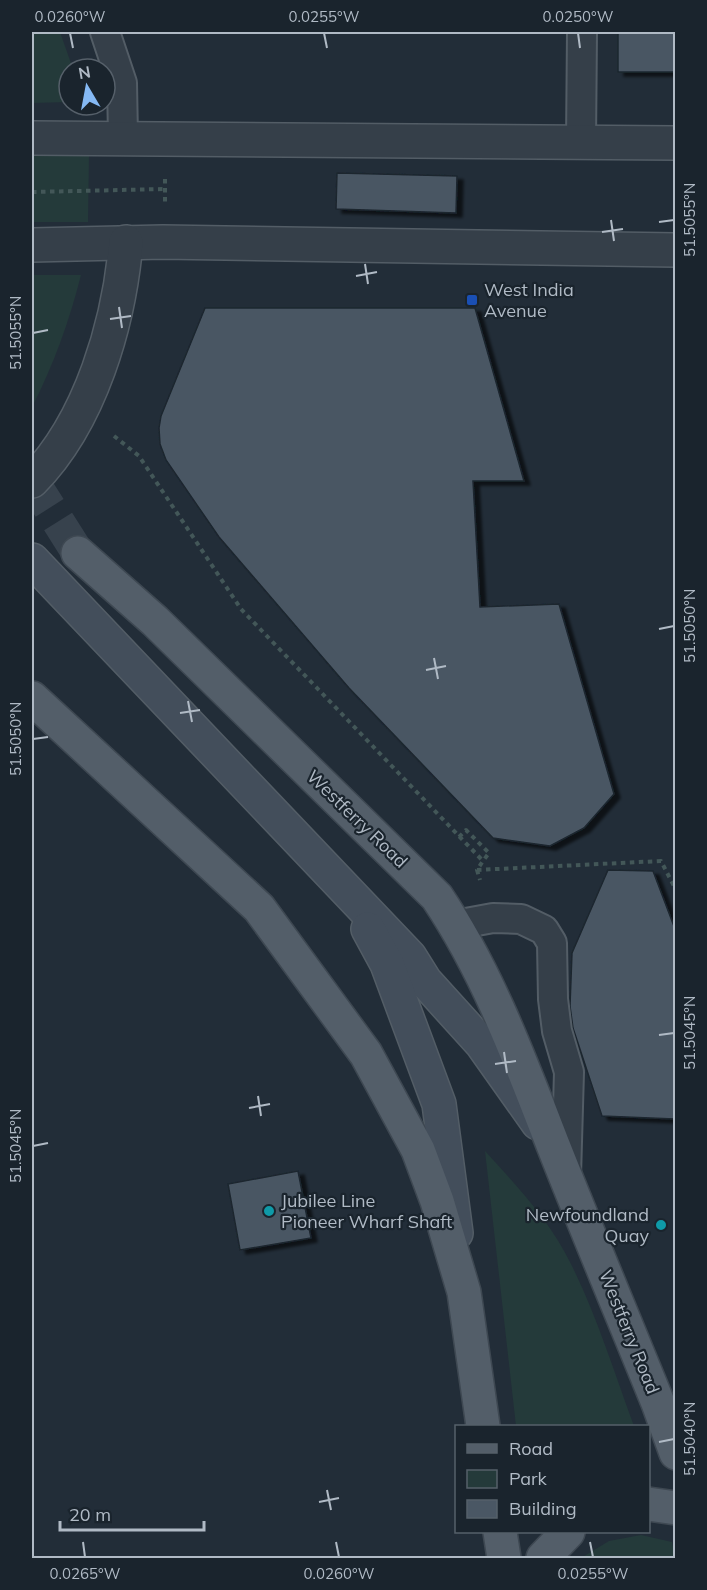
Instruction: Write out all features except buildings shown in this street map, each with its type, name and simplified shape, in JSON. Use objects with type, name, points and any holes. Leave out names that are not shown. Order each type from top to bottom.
[{"type":"main road","name":"Westferry Road","points":[[78,553],[155,621],[437,897],[455,925],[500,1011],[658,1403],[675,1453]]},
{"type":"main road","name":"Westferry Road","points":[[32,698],[259,908],[366,1054],[418,1150],[437,1200],[464,1292],[483,1425]]},
{"type":"main road","points":[[650,1504],[675,1508]]},
{"type":"main road","points":[[500,1533],[504,1558]]},
{"type":"main road","points":[[543,1558],[567,1533]]},
{"type":"street","points":[[41,133],[123,137],[675,143]]},
{"type":"street","points":[[32,480],[51,458],[81,409],[105,351],[116,316],[126,242]]},
{"type":"street","points":[[32,245],[126,242],[675,250]]},
{"type":"street","name":"Westferry Road","points":[[32,560],[410,957],[425,981],[482,1044],[553,1144]]},
{"type":"street","name":"Westferry Road","points":[[348,893],[387,964],[439,1104],[464,1292]]},
{"type":"lane","points":[[105,32],[122,83],[123,137]]},
{"type":"lane","points":[[581,142],[582,32]]},
{"type":"lane","points":[[455,925],[493,918],[521,919],[544,930],[552,943],[553,999],[557,1032],[569,1072],[566,1178]]},
{"type":"path","points":[[165,168],[165,208]]},
{"type":"path","points":[[32,192],[165,189]]},
{"type":"path","points":[[81,409],[139,456],[241,609],[465,844]]},
{"type":"path","points":[[459,837],[466,831],[489,853],[483,861]]},
{"type":"path","points":[[477,870],[661,861],[675,890]]},
{"type":"green space","points":[[32,32],[60,32],[69,57],[57,57],[57,102],[32,103]]},
{"type":"green space","points":[[32,155],[89,155],[88,222],[32,222]]},
{"type":"green space","points":[[32,275],[81,275],[60,342],[32,407]]},
{"type":"green space","points":[[485,1151],[532,1205],[563,1248],[605,1344],[634,1425],[516,1425]]},
{"type":"green space","points":[[641,1535],[672,1542],[675,1558],[581,1558],[609,1541]]},
{"type":"tunnel","points":[[32,480],[78,553]]},
{"type":"place","name":"West India Avenue","points":[[472,300]]},
{"type":"place","name":"Jubilee Line Pioneer Wharf Shaft","points":[[269,1211]]},
{"type":"place","name":"Newfoundland Quay","points":[[661,1225]]}]
